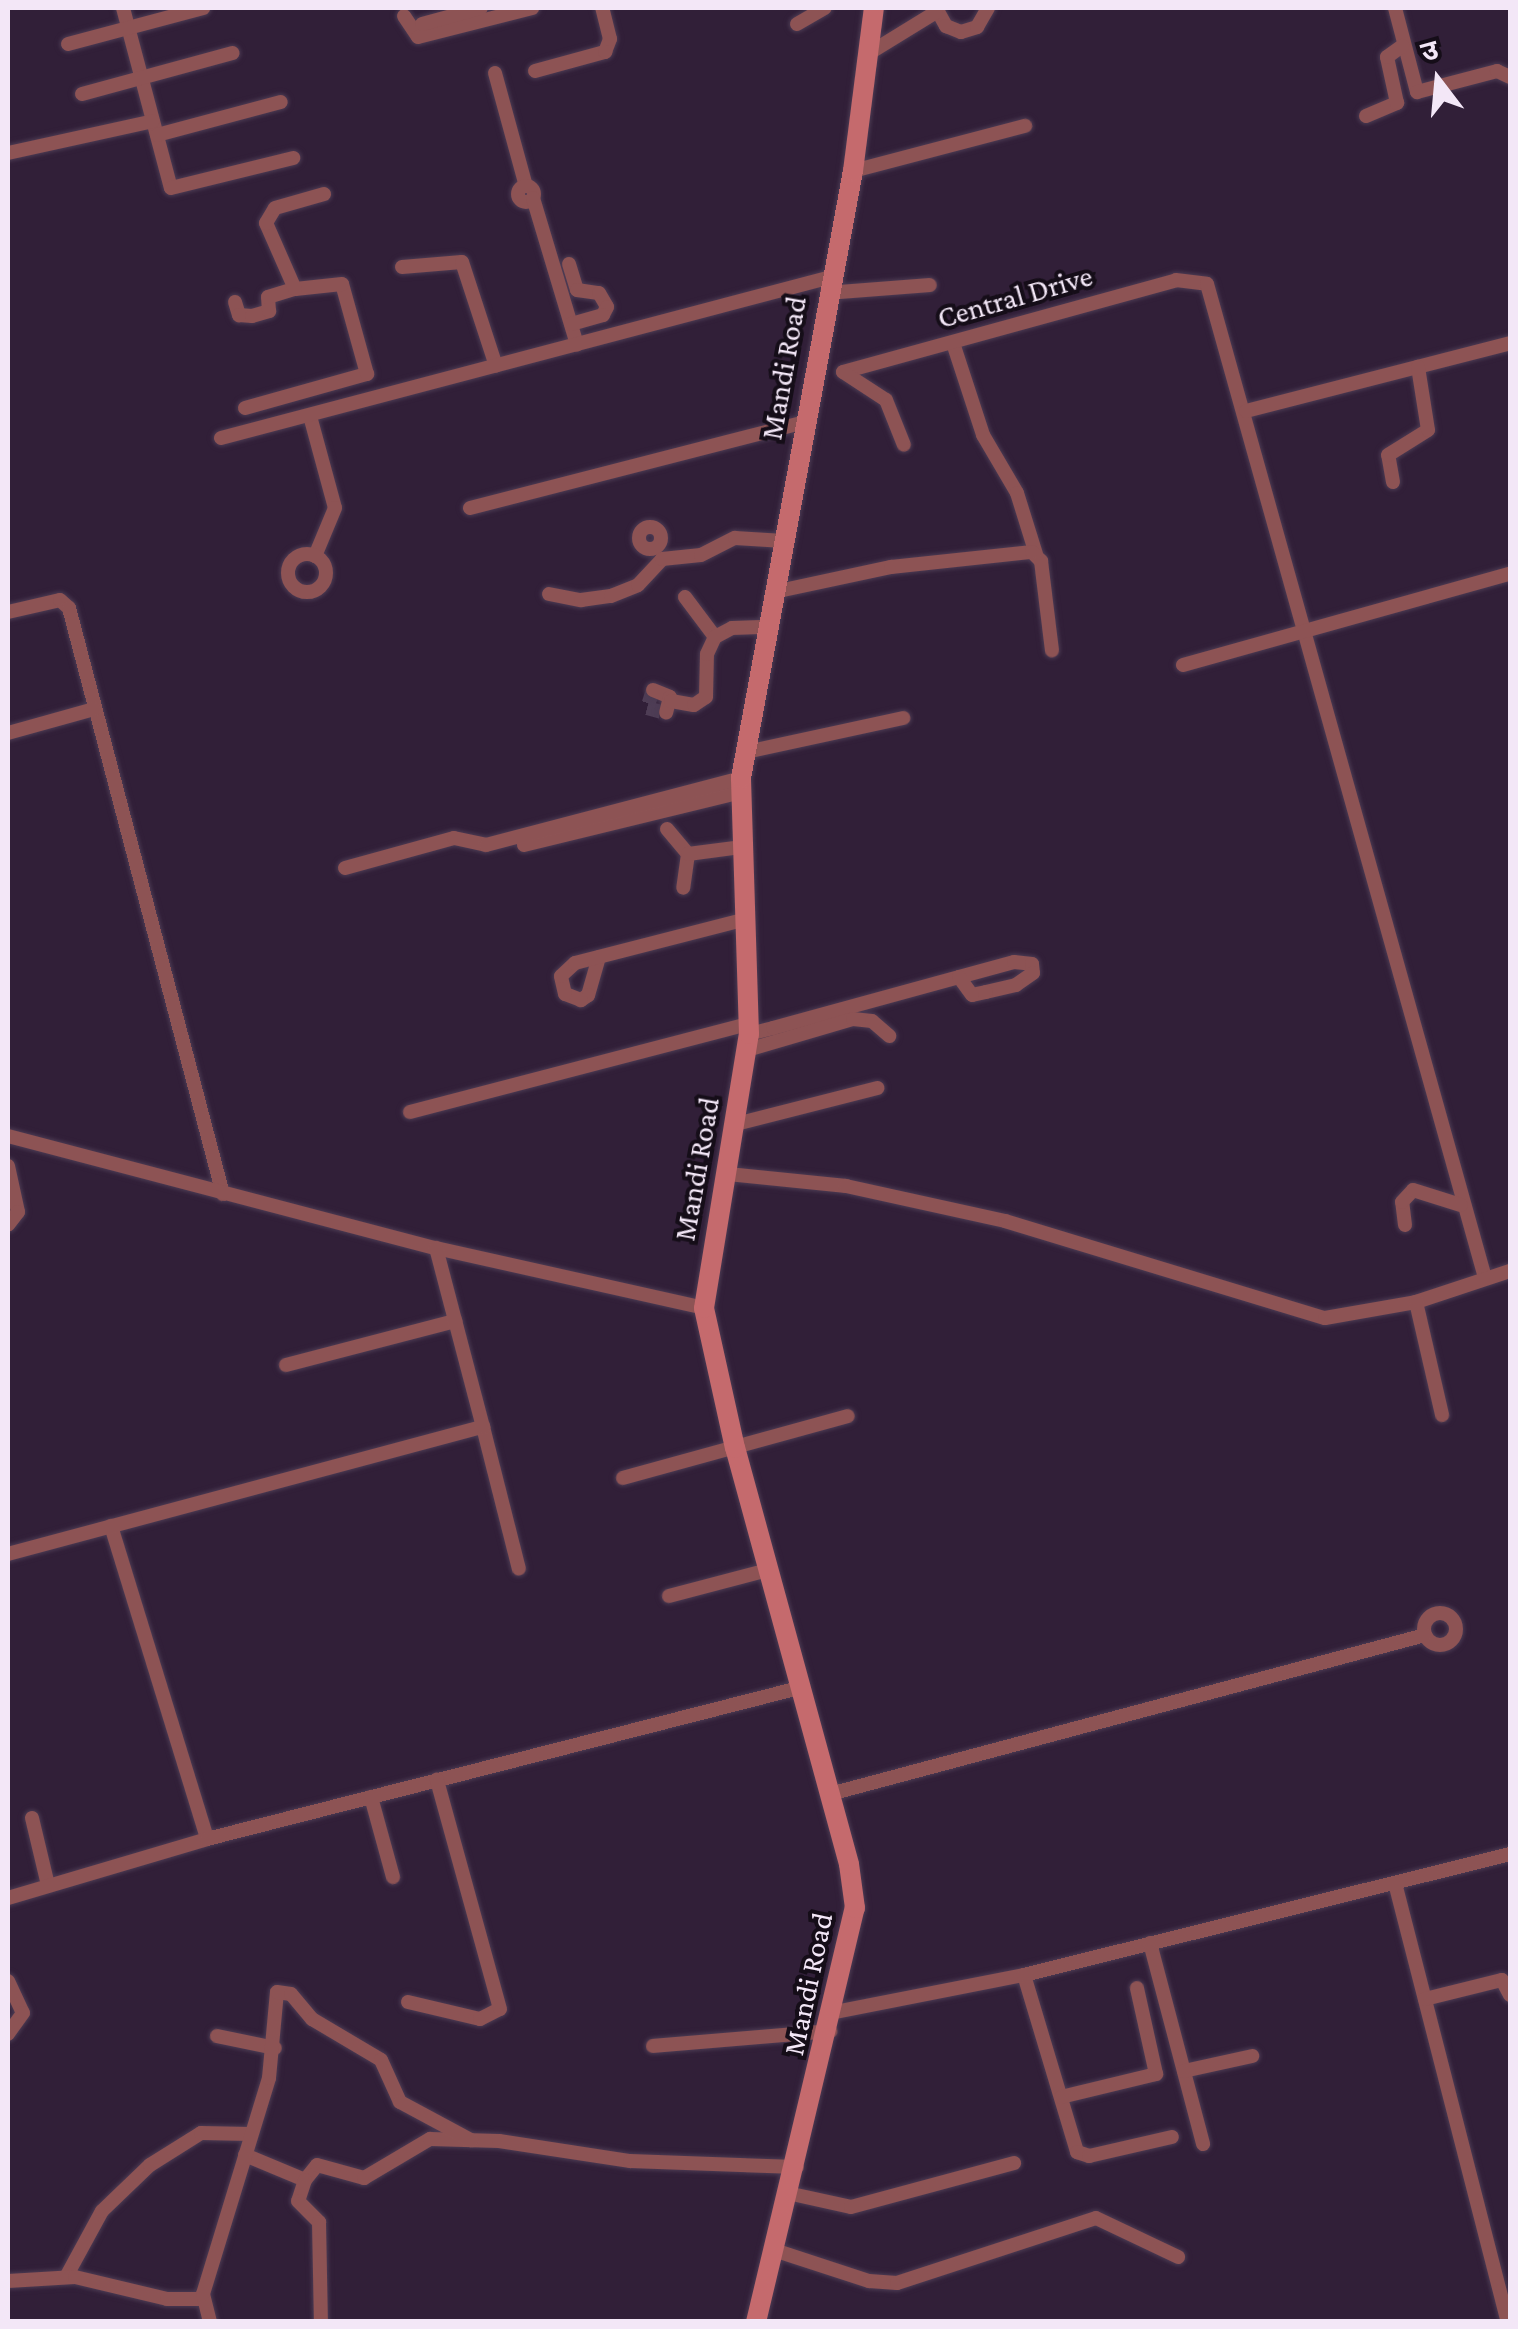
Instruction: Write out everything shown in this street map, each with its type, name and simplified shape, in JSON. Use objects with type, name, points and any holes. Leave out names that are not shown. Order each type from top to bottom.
[{"type":"street","points":[[123,8],[172,189],[293,158]]},
{"type":"street","points":[[68,44],[203,8]]},
{"type":"street","points":[[422,24],[481,8]]},
{"type":"street","points":[[404,16],[418,37],[532,8]]},
{"type":"street","points":[[535,72],[605,52],[610,39],[602,8]]},
{"type":"street","points":[[797,24],[824,8]]},
{"type":"street","name":"Mandi Road","points":[[756,2322],[792,2194],[855,1908],[830,1794],[735,1448],[704,1308],[749,1036],[742,920],[741,786],[804,422],[853,171],[874,8]]},
{"type":"street","points":[[871,52],[936,10],[946,26],[961,32],[977,27],[988,8]]},
{"type":"street","points":[[1395,8],[1417,92],[1497,71],[1510,77]]},
{"type":"street","points":[[1366,116],[1397,104],[1387,56],[1402,46]]},
{"type":"street","points":[[82,94],[233,53]]},
{"type":"street","points":[[495,73],[577,345]]},
{"type":"street","points":[[8,153],[281,102]]},
{"type":"street","points":[[853,171],[1025,126]]},
{"type":"street","points":[[294,289],[266,218],[280,206],[324,194]]},
{"type":"street","points":[[402,267],[462,262],[496,366]]},
{"type":"street","points":[[569,264],[577,290],[599,293],[607,307],[603,315],[571,324]]},
{"type":"street","name":"Central Drive","points":[[904,444],[886,400],[843,372],[1176,280],[1202,280],[1216,299],[1246,412]]},
{"type":"street","points":[[235,302],[240,315],[252,316],[269,311],[268,297],[294,289],[342,284],[367,374],[245,408]]},
{"type":"street","points":[[220,438],[577,345],[829,285],[930,285]]},
{"type":"street","points":[[1485,1278],[1246,412],[1510,342]]},
{"type":"street","points":[[953,343],[993,459],[1020,498],[1036,554],[1052,650]]},
{"type":"street","points":[[1394,482],[1388,456],[1428,430],[1418,367]]},
{"type":"street","points":[[278,400],[284,422]]},
{"type":"street","points":[[310,416],[336,508],[315,556]]},
{"type":"street","points":[[470,508],[804,422]]},
{"type":"street","points":[[549,594],[581,600],[611,596],[638,584],[659,553],[700,555],[735,538],[784,541]]},
{"type":"street","points":[[774,592],[909,564],[1036,554]]},
{"type":"street","points":[[1183,665],[1510,574]]},
{"type":"street","points":[[684,596],[714,637]]},
{"type":"street","points":[[8,612],[66,601],[223,1194]]},
{"type":"street","points":[[653,690],[665,691],[668,707],[694,705],[706,697],[707,654],[714,637],[732,628],[768,627]]},
{"type":"street","points":[[8,733],[94,710]]},
{"type":"street","points":[[746,752],[903,718]]},
{"type":"street","points":[[524,845],[741,786]]},
{"type":"street","points":[[345,868],[454,838],[486,845],[741,786]]},
{"type":"street","points":[[667,829],[688,854],[683,888]]},
{"type":"street","points":[[688,854],[741,846]]},
{"type":"street","points":[[600,957],[742,920]]},
{"type":"street","points":[[749,1036],[959,977]]},
{"type":"street","points":[[410,1112],[749,1036],[854,1018],[872,1021],[889,1036]]},
{"type":"street","points":[[736,1124],[877,1088]]},
{"type":"street","points":[[8,1136],[436,1248],[704,1308]]},
{"type":"street","points":[[8,1166],[18,1212],[8,1225]]},
{"type":"street","points":[[728,1174],[846,1186],[1005,1221],[1314,1316],[1416,1302],[1510,1271]]},
{"type":"street","points":[[1405,1224],[1402,1202],[1413,1190],[1462,1205]]},
{"type":"street","points":[[436,1248],[520,1569]]},
{"type":"street","points":[[1416,1302],[1442,1415]]},
{"type":"street","points":[[286,1365],[455,1322]]},
{"type":"street","points":[[624,1478],[848,1416]]},
{"type":"street","points":[[8,1554],[483,1426]]},
{"type":"street","points":[[111,1526],[207,1839]]},
{"type":"street","points":[[669,1596],[768,1570]]},
{"type":"street","points":[[830,1794],[1425,1635]]},
{"type":"street","points":[[8,1898],[207,1839],[800,1688]]},
{"type":"street","points":[[408,2002],[480,2019],[500,2009],[437,1780]]},
{"type":"street","points":[[371,1797],[392,1877]]},
{"type":"street","points":[[32,1818],[48,1884]]},
{"type":"street","points":[[654,2046],[832,2022],[1510,1854]]},
{"type":"street","points":[[1395,1882],[1508,2322]]},
{"type":"street","points":[[1150,1943],[1203,2144]]},
{"type":"street","points":[[1024,1975],[1073,2143],[1088,2156],[1172,2137]]},
{"type":"street","points":[[1425,1999],[1502,1980],[1510,1994]]},
{"type":"street","points":[[8,1981],[23,2008],[8,2034]]},
{"type":"street","points":[[1060,2097],[1156,2074],[1136,1988]]},
{"type":"street","points":[[210,2322],[202,2299],[275,2048],[274,2002],[282,1990],[316,2022],[381,2060],[400,2102],[471,2140]]},
{"type":"street","points":[[217,2036],[275,2048]]},
{"type":"street","points":[[1184,2071],[1252,2056]]},
{"type":"street","points":[[66,2277],[102,2211],[150,2165],[201,2133],[251,2134]]},
{"type":"street","points":[[321,2322],[319,2222],[298,2200],[315,2165],[364,2178],[418,2141],[471,2140],[608,2159],[798,2167]]},
{"type":"street","points":[[245,2155],[305,2180]]},
{"type":"street","points":[[792,2194],[851,2208],[1014,2163]]},
{"type":"street","points":[[776,2251],[869,2281],[897,2284],[1096,2218],[1178,2257]]},
{"type":"street","points":[[8,2281],[66,2277],[168,2299],[202,2299]]},
{"type":"tunnel","points":[[653,690],[647,708],[666,713]]}]
